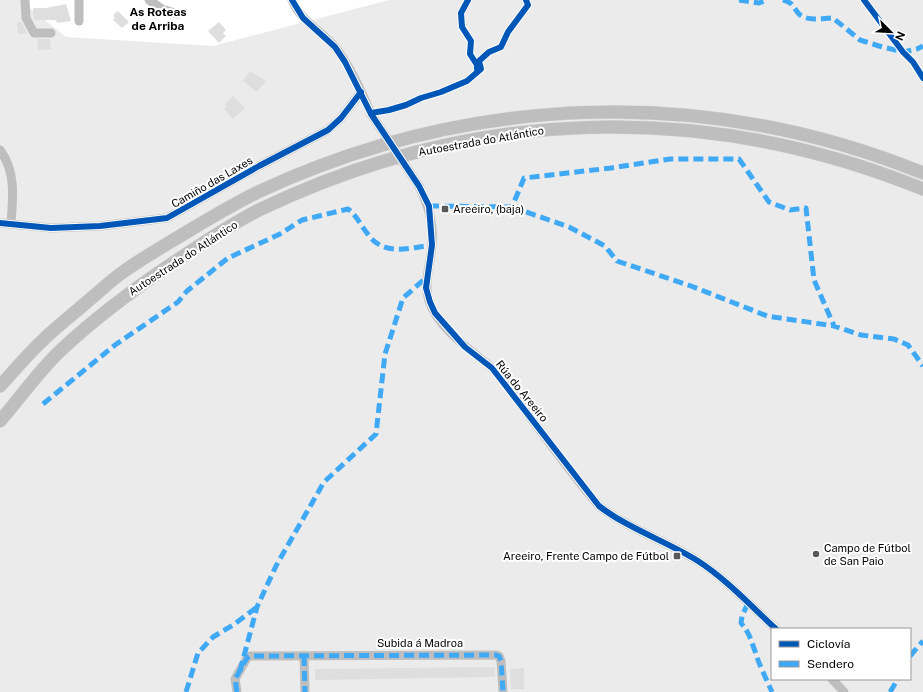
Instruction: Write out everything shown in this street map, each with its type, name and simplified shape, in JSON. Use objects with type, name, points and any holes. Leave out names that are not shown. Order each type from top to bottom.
[{"type":"highway","name":"Autoestrada do Atlántico","points":[[0,386],[42,340],[122,272],[214,215],[258,192],[327,163],[421,134],[537,114],[648,111],[716,117],[767,126],[832,141],[884,157],[923,173]]},
{"type":"highway","name":"Autoestrada do Atlántico","points":[[0,421],[59,352],[134,289],[224,229],[259,209],[332,178],[426,149],[537,130],[648,126],[764,140],[827,155],[879,171],[923,189]]},
{"type":"street","points":[[25,0],[26,18],[34,33],[51,33]]},
{"type":"street","points":[[79,0],[79,22]]},
{"type":"street","points":[[149,0],[162,9],[178,14]]},
{"type":"street","name":"Rúa do Areeiro","points":[[292,0],[303,18],[335,47],[345,62],[371,114],[419,186],[429,206],[432,230],[426,288],[430,302],[445,325],[465,347],[492,368],[599,506],[612,516],[698,562],[713,572],[775,628]]},
{"type":"street","name":"Camiño das Laxes","points":[[0,223],[51,228],[100,226],[167,218],[259,166],[328,130],[341,118],[361,92]]},
{"type":"street","points":[[0,150],[7,159],[11,172],[13,193],[11,223]]},
{"type":"street","name":"Subida á Madroa","points":[[237,692],[235,679],[247,658],[250,656],[496,655],[499,656],[501,661],[503,692]]},
{"type":"street","points":[[304,656],[304,692]]},
{"type":"street","points":[[833,680],[844,692]]},
{"type":"shaded area","points":[[0,0],[20,0],[66,37],[213,46],[389,0],[923,0],[923,692],[0,692]]},
{"type":"building","points":[[66,4],[71,21],[57,23],[56,20],[34,20],[33,8],[46,8]]},
{"type":"building","points":[[118,11],[129,22],[122,28],[113,20],[115,18],[113,15]]},
{"type":"building","points":[[17,22],[21,22],[27,33],[18,34]]},
{"type":"building","points":[[219,22],[226,30],[223,33],[226,36],[219,43],[208,31]]},
{"type":"building","points":[[37,39],[50,39],[51,49],[38,50]]},
{"type":"building","points":[[250,71],[266,81],[257,92],[243,81]]},
{"type":"building","points":[[233,96],[245,108],[233,119],[224,109],[227,106],[225,104]]},
{"type":"building","points":[[495,667],[495,677],[315,680],[315,669]]},
{"type":"building","points":[[524,668],[524,689],[511,689],[510,669]]},
{"type":"marked path","points":[[739,0],[759,3],[767,0]]},
{"type":"marked path","points":[[783,0],[791,4],[799,14],[806,18],[833,18],[860,40],[903,52],[923,46]]},
{"type":"marked path","points":[[429,206],[512,207],[524,178],[611,168],[670,159],[739,159],[769,202],[790,210],[806,208],[814,280],[834,326],[861,335],[894,339],[908,345],[923,366]]},
{"type":"marked path","points":[[512,207],[569,227],[605,246],[617,261],[691,286],[767,316],[834,326]]},
{"type":"marked path","points":[[43,404],[115,345],[178,302],[187,291],[228,258],[280,234],[302,220],[348,209],[356,217],[373,241],[381,245],[396,249],[432,245]]},
{"type":"marked path","points":[[240,671],[257,607],[276,566],[324,482],[376,434],[385,354],[403,298],[427,277]]},
{"type":"marked path","points":[[748,603],[742,616],[741,623],[750,636],[758,661],[772,692]]},
{"type":"marked path","points":[[186,692],[198,653],[213,637],[233,625],[257,607]]},
{"type":"marked path","points":[[911,655],[923,641]]},
{"type":"marked path","points":[[237,692],[235,679],[247,658],[250,656],[496,655],[499,656],[501,661],[503,692]]},
{"type":"marked path","points":[[304,656],[305,692]]},
{"type":"marked path","points":[[890,692],[897,680]]},
{"type":"cycle path","points":[[292,0],[303,18],[335,47],[345,62],[371,114],[419,186],[429,206],[432,245],[426,288],[435,313],[465,347],[492,368],[599,506],[635,528],[698,561],[728,584],[775,628]]},
{"type":"cycle path","points":[[468,0],[461,13],[462,27],[471,41],[470,54],[477,65],[477,69]]},
{"type":"cycle path","points":[[371,113],[406,105],[467,81],[481,69],[479,61],[489,52],[501,47],[508,32],[528,5],[526,0]]},
{"type":"cycle path","points":[[864,0],[903,52],[913,62],[923,78]]},
{"type":"cycle path","points":[[0,223],[51,228],[100,226],[167,218],[259,166],[328,130],[341,118],[361,92]]},
{"type":"place","name":"Areeiro, (baja)","points":[[445,209]]},
{"type":"place","name":"Campo de Fútbol de San Paio","points":[[816,554]]},
{"type":"place","name":"Areeiro, Frente Campo de Fútbol","points":[[677,556]]},
{"type":"district","name":"As Roteas de Arriba","points":[[158,19]]}]
